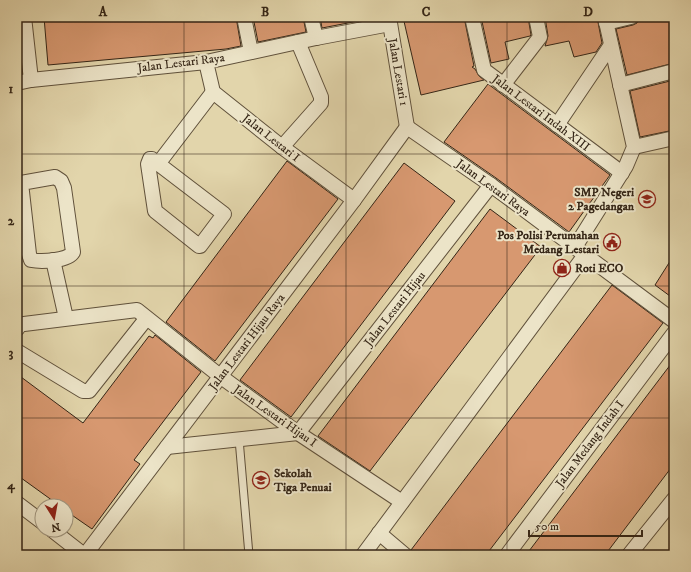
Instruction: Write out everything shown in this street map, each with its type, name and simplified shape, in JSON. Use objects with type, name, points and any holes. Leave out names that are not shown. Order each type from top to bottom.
[{"type":"street","points":[[24,17],[31,80]]},
{"type":"street","points":[[244,17],[251,52]]},
{"type":"street","points":[[311,17],[316,38]]},
{"type":"street","name":"Jalan Lestari Indah XIII","points":[[472,17],[483,67],[486,72],[622,173]]},
{"type":"street","points":[[503,85],[540,37],[536,17]]},
{"type":"street","points":[[363,555],[580,251],[626,166],[634,146],[606,20],[631,17]]},
{"type":"street","name":"Jalan Lestari Raya","points":[[17,83],[31,80],[206,62],[316,38],[389,20]]},
{"type":"street","name":"Jalan Lestari 1","points":[[389,20],[407,128]]},
{"type":"street","points":[[282,147],[321,102],[321,97],[298,42]]},
{"type":"street","points":[[557,125],[611,45]]},
{"type":"street","points":[[158,164],[212,92],[206,62]]},
{"type":"street","points":[[620,85],[674,72]]},
{"type":"street","name":"Jalan Lestari I","points":[[212,92],[282,147],[354,200]]},
{"type":"street","name":"Jalan Lestari Raya","points":[[407,128],[491,185],[674,322]]},
{"type":"street","name":"Jalan Lestari Hijau Raya","points":[[85,555],[407,128]]},
{"type":"street","points":[[634,146],[674,138]]},
{"type":"street","points":[[150,159],[158,164],[224,214],[200,246],[198,246],[155,211],[148,164],[150,159]]},
{"type":"street","points":[[55,177],[61,181],[64,188],[73,252],[71,256],[52,260],[32,260],[29,254],[21,186],[22,182],[55,177]]},
{"type":"street","name":"Jalan Lestari Hijau","points":[[298,433],[491,185]]},
{"type":"street","points":[[52,260],[66,318]]},
{"type":"street","name":"Jalan Lestari Hijau I","points":[[17,329],[20,325],[24,324],[135,310],[220,376],[298,433],[402,502]]},
{"type":"street","points":[[17,351],[87,392],[146,319]]},
{"type":"street","name":"Jalan Medang Indah I","points":[[506,555],[674,333]]},
{"type":"street","points":[[167,446],[298,433]]},
{"type":"street","points":[[629,555],[674,499]]},
{"type":"street","points":[[17,503],[34,516]]},
{"type":"street","points":[[379,533],[405,555]]},
{"type":"street","points":[[63,538],[85,555]]},
{"type":"lane","points":[[240,439],[249,555]]},
{"type":"building","points":[[44,17],[236,17],[241,46],[226,49],[48,65]]},
{"type":"building","points":[[253,17],[303,17],[306,32],[258,42]]},
{"type":"building","points":[[320,17],[379,17],[322,28]]},
{"type":"building","points":[[403,17],[464,17],[474,66],[472,67],[484,80],[421,95]]},
{"type":"building","points":[[481,17],[528,17],[531,35],[505,42],[509,59],[491,63]]},
{"type":"building","points":[[545,17],[597,17],[602,43],[596,52],[574,57],[569,41],[545,46],[548,36]]},
{"type":"building","points":[[639,17],[674,17],[674,63],[627,75],[616,29],[637,23]]},
{"type":"building","points":[[674,80],[674,130],[640,137],[630,91]]},
{"type":"building","points":[[488,84],[610,175],[569,232],[444,142]]},
{"type":"building","points":[[287,161],[338,199],[215,361],[166,322]]},
{"type":"building","points":[[404,163],[455,201],[291,417],[240,380]]},
{"type":"building","points":[[490,209],[541,247],[370,471],[318,436]]},
{"type":"building","points":[[674,255],[674,299],[655,285]]},
{"type":"building","points":[[612,285],[663,323],[486,555],[413,555],[411,550]]},
{"type":"building","points":[[155,335],[201,372],[134,460],[140,464],[92,529],[74,517],[74,498],[49,498],[17,475],[17,374],[83,423],[149,336],[153,338]]},
{"type":"building","points":[[674,360],[674,464],[605,555],[526,555]]},
{"type":"place","name":"SMP Negeri 2 Pagedangan","points":[[647,199]]},
{"type":"place","name":"Pos Polisi Perumahan Medang Lestari","points":[[612,242]]},
{"type":"place","name":"Roti ECO","points":[[562,268]]},
{"type":"place","name":"Sekolah Tiga Penuai","points":[[261,480]]}]
